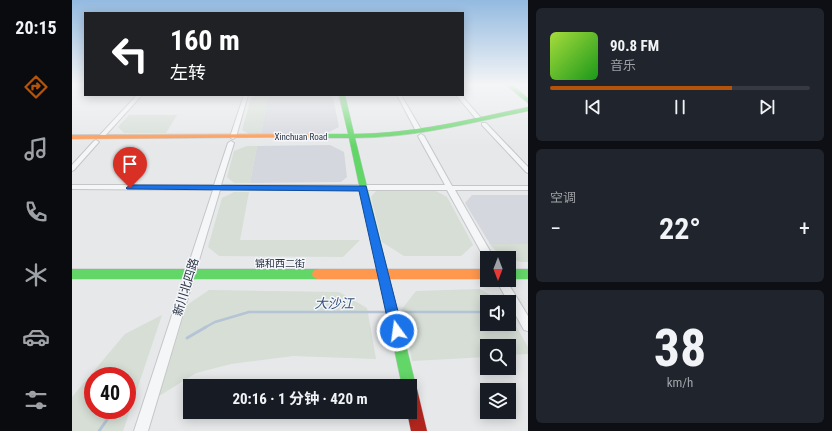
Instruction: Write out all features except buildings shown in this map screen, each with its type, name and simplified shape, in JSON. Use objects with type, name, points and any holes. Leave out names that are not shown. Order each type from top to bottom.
[{"type":"street","points":[[72,169],[131,105]]},
{"type":"street","name":"新川北四路","points":[[141,431],[243,105]]},
{"type":"street","points":[[344,105],[407,379]]},
{"type":"street","points":[[404,105],[485,251]]},
{"type":"street","points":[[467,105],[528,172]]},
{"type":"street","name":"Xinchuan Road","points":[[482,122],[528,109]]},
{"type":"street","name":"Xinchuan Road","points":[[72,137],[99,139],[232,140],[352,139],[420,134],[528,114]]},
{"type":"street","name":"Xinchuan Road","points":[[72,142],[99,139]]},
{"type":"street","points":[[72,187],[528,188]]},
{"type":"street","name":"锦和西二街","points":[[72,274],[480,274]]},
{"type":"street","points":[[516,274],[528,274]]},
{"type":"street","points":[[506,287],[528,326]]},
{"type":"street","points":[[417,418],[420,431]]},
{"type":"shaded area","points":[[249,105],[266,105],[261,134],[249,134],[242,130]]},
{"type":"shaded area","points":[[266,105],[334,105],[339,127],[327,133],[261,134]]},
{"type":"shaded area","points":[[129,115],[177,115],[166,133],[124,133],[118,127]]},
{"type":"shaded area","points":[[330,145],[344,152],[347,177],[341,182],[250,183],[257,146]]},
{"type":"shaded area","points":[[247,146],[257,146],[250,183],[234,183],[227,177],[234,151]]},
{"type":"shaded area","points":[[377,190],[434,190],[447,197],[473,245],[461,256],[404,256],[382,242],[371,197]]},
{"type":"shaded area","points":[[234,192],[249,192],[240,240],[360,240],[343,257],[219,256],[208,247],[222,198]]},
{"type":"shaded area","points":[[472,195],[528,195],[528,244],[490,244],[465,203]]},
{"type":"shaded area","points":[[490,244],[528,244],[528,262],[516,261],[516,251],[497,251]]},
{"type":"shaded area","points":[[480,289],[490,295],[480,295],[480,331],[516,331],[516,326],[528,347],[528,354],[516,355],[516,339],[480,339],[480,357],[412,361],[402,309],[416,291]]},
{"type":"shaded area","points":[[209,290],[339,292],[367,308],[376,359],[293,356],[231,364],[196,373],[186,379],[183,379],[183,381],[159,396],[187,305]]},
{"type":"shaded area","points":[[162,315],[136,392],[136,367],[97,367],[125,334]]},
{"type":"shaded area","points":[[84,383],[84,419],[127,419],[123,431],[72,431],[72,397]]},
{"type":"waterway","name":"大沙江","points":[[204,328],[215,322],[249,312],[386,312]]},
{"type":"waterway","name":"大沙江","points":[[397,312],[480,312]]},
{"type":"waterway","name":"大沙江","points":[[187,338],[206,327]]},
{"type":"waterway","points":[[99,431],[108,419]]},
{"type":"traffic: fast","points":[[344,105],[407,379]]},
{"type":"traffic: fast","points":[[311,136],[369,136],[435,129],[528,109]]},
{"type":"traffic: fast","points":[[72,274],[317,274]]},
{"type":"traffic: fast","points":[[516,274],[528,274]]},
{"type":"traffic: slow","points":[[72,137],[311,136]]},
{"type":"traffic: slow","points":[[317,274],[480,274]]},
{"type":"traffic: jam","points":[[416,419],[419,431]]},
{"type":"route","points":[[130,188],[363,188],[397,331]]}]
